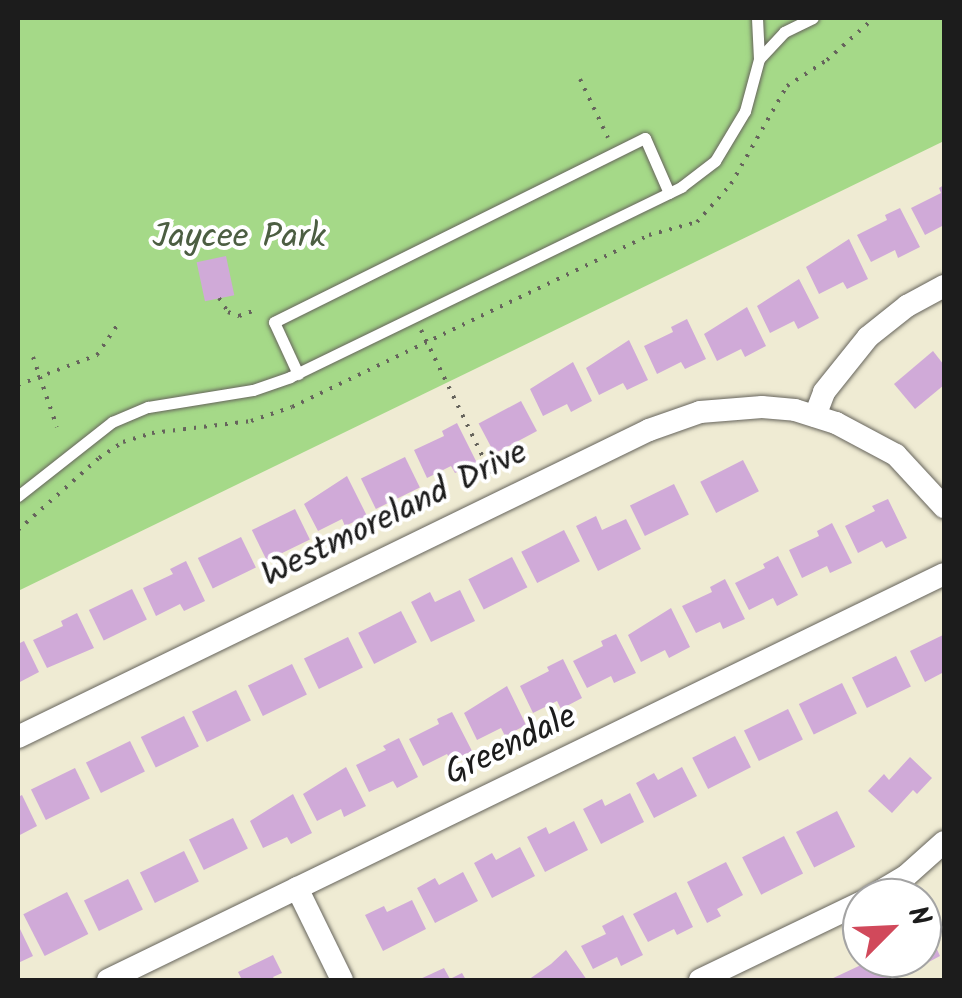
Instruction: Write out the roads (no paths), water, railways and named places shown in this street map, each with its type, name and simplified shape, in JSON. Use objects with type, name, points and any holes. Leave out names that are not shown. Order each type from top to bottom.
[{"type":"street","points":[[815,416],[824,392],[868,337],[907,306],[944,286]]},
{"type":"street","name":"Westmoreland Drive","points":[[18,737],[674,420],[748,407],[815,416],[896,456],[944,507]]},
{"type":"street","name":"Greendale","points":[[108,980],[944,574]]},
{"type":"street","points":[[903,878],[944,842]]},
{"type":"street","points":[[298,888],[342,980]]},
{"type":"street","points":[[700,980],[842,912]]},
{"type":"lane","points":[[18,496],[112,422],[148,407],[253,390],[298,374],[669,193],[715,161],[745,112],[759,59],[757,18]]},
{"type":"lane","points":[[759,59],[784,32],[813,18]]},
{"type":"lane","points":[[298,374],[274,322],[645,138],[669,193]]},
{"type":"park label","name":"Jaycee Park","points":[[239,238]]}]
